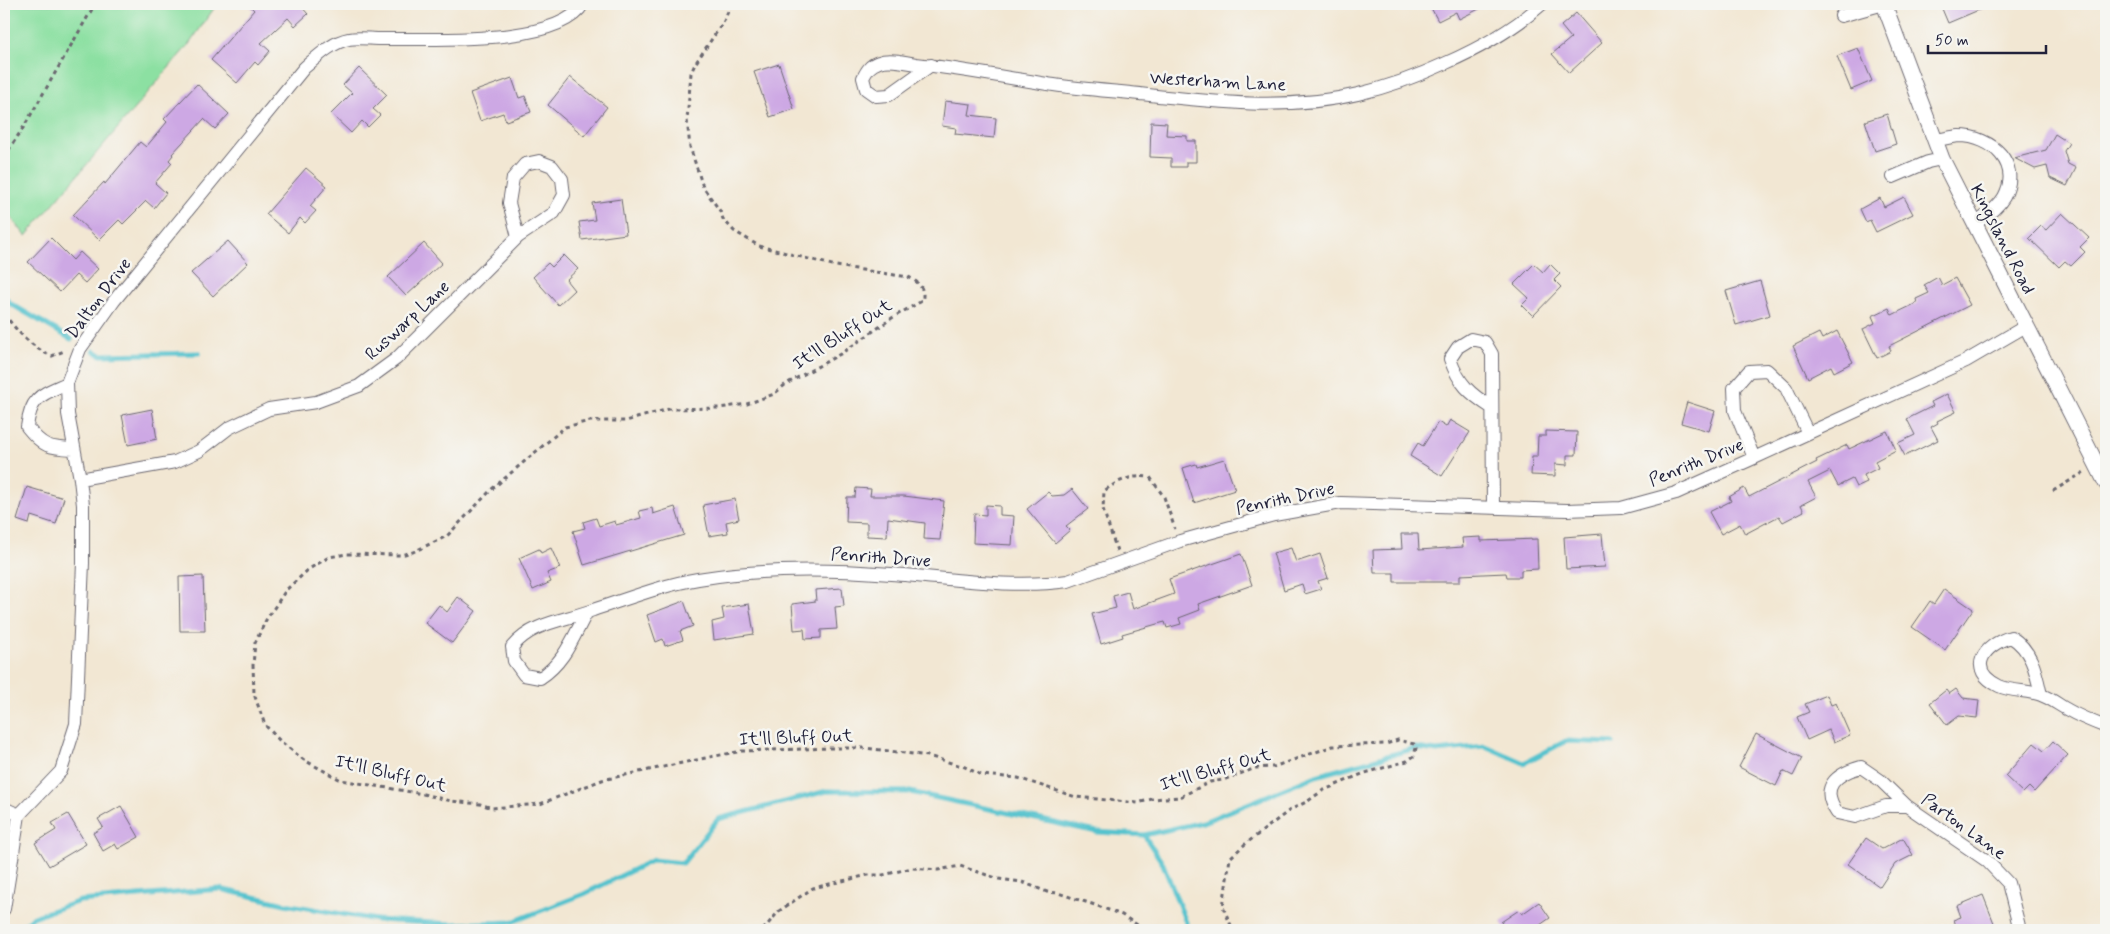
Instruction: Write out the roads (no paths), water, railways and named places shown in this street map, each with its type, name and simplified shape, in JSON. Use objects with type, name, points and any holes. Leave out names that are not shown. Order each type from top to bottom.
[{"type":"street","name":"Dalton Drive","points":[[19,815],[61,771],[76,724],[83,563],[80,479],[74,449],[67,383],[80,349],[114,302],[304,68],[327,49],[348,39],[448,39],[505,36],[558,26],[579,12],[584,4]]},
{"type":"street","name":"Westerham Lane","points":[[931,65],[888,95],[876,96],[866,89],[863,78],[868,68],[880,61],[931,65],[1054,85],[1172,98],[1235,103],[1297,103],[1356,95],[1413,78],[1464,55],[1498,36],[1542,4]]},
{"type":"street","points":[[1841,16],[1884,4]]},
{"type":"street","name":"Kingsland Road","points":[[1884,4],[1942,159],[2106,483]]},
{"type":"street","points":[[1935,140],[1959,136],[1973,138],[1995,146],[2005,159],[2009,175],[2008,186],[2003,199],[1993,211],[1975,224]]},
{"type":"street","points":[[1893,177],[1928,162],[1942,159]]},
{"type":"street","name":"Ruswarp Lane","points":[[80,479],[175,462],[199,451],[229,428],[269,409],[316,402],[358,386],[396,359],[518,237],[554,213],[564,195],[562,179],[552,166],[539,162],[525,164],[513,178],[509,203],[518,237]]},
{"type":"street","name":"Penrith Drive","points":[[587,612],[565,656],[553,670],[540,678],[524,675],[514,661],[512,647],[523,634],[543,625],[645,592],[697,579],[759,572],[825,570],[1017,584],[1044,584],[1068,581],[1180,541],[1274,515],[1341,503],[1567,510],[1621,508],[1676,493],[1754,458],[1966,360],[2026,326]]},
{"type":"street","points":[[1492,408],[1472,395],[1456,377],[1450,359],[1458,347],[1471,339],[1485,342],[1492,354],[1492,408],[1492,507]]},
{"type":"street","points":[[1754,458],[1735,411],[1734,388],[1749,371],[1767,370],[1786,388],[1808,433]]},
{"type":"street","points":[[67,383],[38,396],[29,409],[27,427],[38,440],[51,448],[74,449]]},
{"type":"street","points":[[2041,695],[2035,667],[2022,644],[2011,637],[1998,641],[1984,652],[1981,663],[1986,676],[2000,686],[2041,695],[2083,718],[2106,727]]},
{"type":"street","name":"Parton Lane","points":[[1907,806],[1886,806],[1855,817],[1837,814],[1830,802],[1831,786],[1843,772],[1861,767],[1880,780],[1907,806],[1987,861],[2008,883],[2020,930]]},
{"type":"street","points":[[4,808],[19,815],[4,909]]},
{"type":"waterway","points":[[4,297],[11,304],[71,339]]},
{"type":"waterway","points":[[94,351],[101,355],[199,353]]},
{"type":"waterway","points":[[19,930],[33,917],[80,901],[220,889],[285,904],[377,920],[453,924],[512,922],[584,894],[653,860],[683,863],[718,819],[827,791],[910,792],[1097,832],[1144,835],[1203,822],[1316,776],[1416,748],[1437,751],[1485,746],[1524,763],[1566,741],[1613,743]]},
{"type":"waterway","points":[[1144,835],[1163,864],[1189,930]]}]
